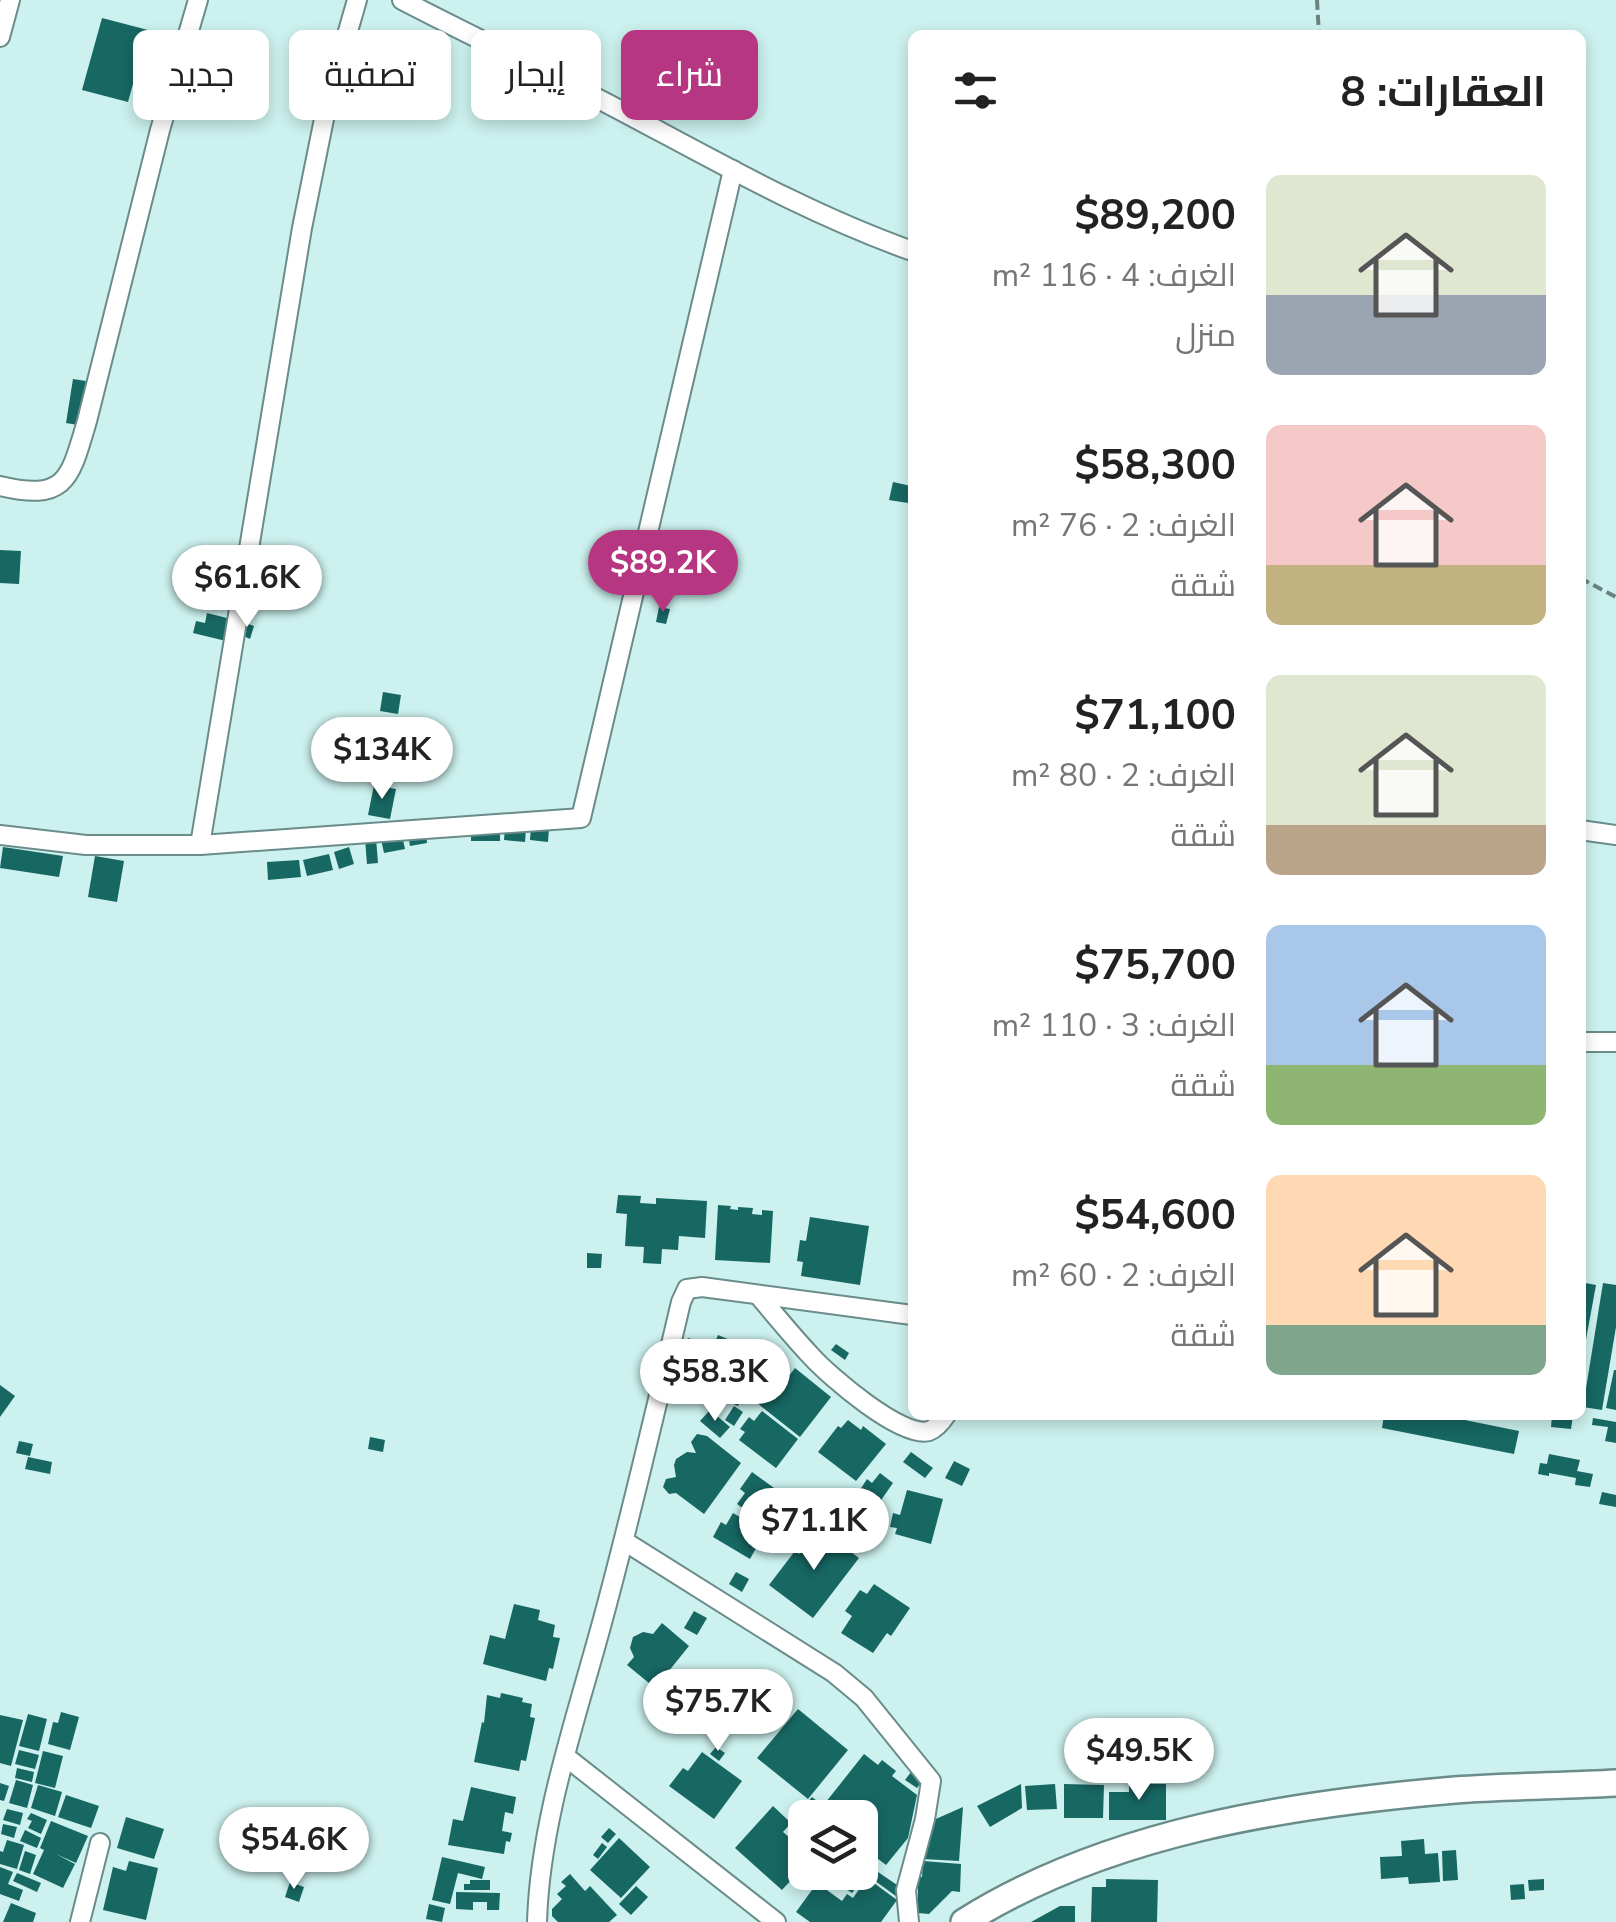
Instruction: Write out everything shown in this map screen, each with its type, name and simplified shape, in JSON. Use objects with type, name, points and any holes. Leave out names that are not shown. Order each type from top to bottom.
[{"type":"main road","points":[[964,1922],[992,1904],[1070,1868],[1157,1839],[1270,1813],[1457,1790],[1616,1783]]},
{"type":"street","points":[[0,38],[10,0]]},
{"type":"street","points":[[0,486],[46,492],[72,469],[198,0]]},
{"type":"street","points":[[200,846],[302,228],[327,104],[356,0]]},
{"type":"street","points":[[402,0],[814,212],[908,250]]},
{"type":"street","points":[[0,835],[86,845],[200,846],[581,818],[733,170]]},
{"type":"street","points":[[1586,831],[1616,836]]},
{"type":"street","points":[[1586,1042],[1616,1042]]},
{"type":"street","points":[[537,1922],[545,1842],[687,1289],[697,1287],[908,1315]]},
{"type":"street","points":[[759,1296],[813,1359],[881,1415],[917,1432],[929,1431],[942,1420]]},
{"type":"street","points":[[624,1541],[834,1674],[864,1698],[930,1780],[925,1820],[906,1890],[909,1922]]},
{"type":"street","points":[[566,1756],[776,1922]]},
{"type":"street","points":[[80,1922],[100,1843]]},
{"type":"path","points":[[1316,0],[1319,30]]},
{"type":"path","points":[[1586,581],[1616,597]]},
{"type":"building","points":[[102,18],[148,30],[133,30],[133,84],[128,102],[82,90]]},
{"type":"building","points":[[73,379],[86,381],[78,425],[66,423]]},
{"type":"building","points":[[893,482],[908,485],[908,503],[889,500]]},
{"type":"building","points":[[0,550],[21,551],[19,584],[0,583]]},
{"type":"building","points":[[659,607],[670,609],[666,624],[656,622]]},
{"type":"building","points":[[207,613],[231,619],[226,641],[193,633],[196,621],[205,623]]},
{"type":"building","points":[[243,622],[254,626],[250,639],[239,634]]},
{"type":"building","points":[[383,692],[401,695],[398,714],[380,711]]},
{"type":"building","points":[[374,785],[396,789],[390,819],[368,815]]},
{"type":"building","points":[[531,826],[549,827],[548,842],[530,840]]},
{"type":"building","points":[[505,827],[526,828],[525,842],[504,840]]},
{"type":"building","points":[[471,830],[500,830],[500,841],[471,841]]},
{"type":"building","points":[[426,832],[427,843],[410,846],[408,834]]},
{"type":"building","points":[[402,835],[405,849],[384,853],[381,839]]},
{"type":"building","points":[[376,838],[378,863],[367,864],[365,839]]},
{"type":"building","points":[[3,847],[63,856],[59,877],[0,868]]},
{"type":"building","points":[[349,847],[354,864],[339,869],[334,852]]},
{"type":"building","points":[[329,854],[333,870],[307,876],[303,860]]},
{"type":"building","points":[[95,856],[124,861],[117,902],[88,897]]},
{"type":"building","points":[[299,860],[301,877],[268,880],[267,862]]},
{"type":"building","points":[[618,1195],[641,1196],[640,1203],[656,1204],[656,1198],[707,1201],[705,1238],[679,1236],[678,1250],[662,1249],[661,1264],[643,1263],[644,1247],[625,1246],[627,1214],[616,1213]]},
{"type":"building","points":[[718,1205],[738,1210],[753,1208],[752,1214],[773,1211],[770,1263],[715,1260]]},
{"type":"building","points":[[810,1217],[869,1226],[860,1285],[801,1276],[803,1262],[797,1261],[800,1240],[806,1241]]},
{"type":"building","points":[[587,1253],[602,1254],[601,1268],[587,1268]]},
{"type":"building","points":[[1586,1283],[1596,1285],[1586,1339]]},
{"type":"building","points":[[1603,1283],[1616,1285],[1616,1327],[1602,1410],[1586,1407]]},
{"type":"building","points":[[718,1335],[761,1353],[738,1406],[695,1387],[702,1372],[693,1368],[704,1342],[713,1347]]},
{"type":"building","points":[[688,1338],[697,1341],[693,1354],[685,1351]]},
{"type":"building","points":[[836,1344],[849,1353],[845,1360],[831,1350]]},
{"type":"building","points":[[795,1368],[831,1397],[800,1437],[757,1403],[776,1380],[782,1385]]},
{"type":"building","points":[[1616,1370],[1616,1410],[1606,1408]]},
{"type":"building","points":[[0,1385],[15,1396],[0,1417]]},
{"type":"building","points":[[734,1406],[743,1412],[734,1426],[725,1420]]},
{"type":"building","points":[[710,1410],[730,1427],[720,1438],[700,1421]]},
{"type":"building","points":[[762,1411],[798,1439],[776,1468],[739,1440],[745,1432],[740,1429],[749,1417],[754,1421]]},
{"type":"building","points":[[1593,1418],[1616,1422],[1616,1443],[1605,1441],[1608,1427],[1592,1425]]},
{"type":"building","points":[[848,1420],[886,1444],[856,1481],[818,1452],[838,1426],[841,1428]]},
{"type":"building","points":[[1383,1420],[1465,1420],[1519,1431],[1514,1454],[1382,1428]]},
{"type":"building","points":[[1552,1420],[1572,1420],[1571,1429],[1551,1427]]},
{"type":"building","points":[[697,1434],[707,1436],[741,1463],[704,1514],[663,1487],[666,1479],[676,1477],[676,1459],[687,1452],[696,1453],[691,1442]]},
{"type":"building","points":[[370,1437],[385,1440],[383,1452],[368,1449]]},
{"type":"building","points":[[19,1441],[33,1444],[30,1456],[16,1453]]},
{"type":"building","points":[[911,1452],[933,1468],[925,1478],[903,1462]]},
{"type":"building","points":[[1549,1454],[1580,1460],[1577,1471],[1593,1474],[1590,1487],[1575,1485],[1576,1478],[1538,1474],[1540,1463],[1547,1464]]},
{"type":"building","points":[[28,1457],[52,1462],[50,1474],[25,1469]]},
{"type":"building","points":[[954,1461],[970,1469],[962,1486],[945,1478]]},
{"type":"building","points":[[752,1472],[799,1506],[779,1534],[737,1504],[745,1493],[740,1489]]},
{"type":"building","points":[[880,1473],[893,1483],[877,1506],[858,1493],[867,1479],[872,1483]]},
{"type":"building","points":[[907,1490],[943,1499],[931,1544],[895,1534],[897,1528],[890,1527],[893,1513],[900,1515]]},
{"type":"building","points":[[1602,1492],[1616,1495],[1616,1507],[1599,1504]]},
{"type":"building","points":[[733,1513],[765,1532],[750,1559],[713,1537],[721,1522],[726,1525]]},
{"type":"building","points":[[819,1528],[859,1558],[813,1618],[769,1585]]},
{"type":"building","points":[[736,1572],[749,1579],[742,1592],[729,1584]]},
{"type":"building","points":[[874,1584],[910,1608],[891,1636],[887,1633],[873,1653],[841,1633],[852,1616],[845,1611],[860,1590],[867,1594]]},
{"type":"building","points":[[514,1604],[540,1610],[538,1620],[555,1625],[553,1637],[560,1638],[546,1681],[483,1664],[490,1635],[505,1639]]},
{"type":"building","points":[[694,1611],[707,1618],[697,1635],[684,1628]]},
{"type":"building","points":[[662,1623],[689,1646],[655,1688],[627,1665],[634,1657],[630,1648],[633,1637],[643,1632],[653,1634]]},
{"type":"building","points":[[501,1693],[532,1704],[530,1717],[535,1718],[526,1761],[521,1760],[519,1771],[474,1762],[487,1695],[500,1698]]},
{"type":"building","points":[[798,1709],[848,1750],[808,1799],[757,1758]]},
{"type":"building","points":[[61,1712],[79,1717],[70,1750],[48,1744],[53,1722],[58,1723]]},
{"type":"building","points":[[28,1714],[47,1719],[39,1751],[19,1746]]},
{"type":"building","points":[[0,1715],[23,1720],[11,1766],[0,1763]]},
{"type":"building","points":[[716,1747],[725,1753],[719,1761],[710,1754]]},
{"type":"building","points":[[19,1750],[39,1755],[35,1769],[15,1764]]},
{"type":"building","points":[[43,1751],[63,1756],[55,1788],[35,1783]]},
{"type":"building","points":[[702,1752],[742,1781],[714,1819],[669,1786],[683,1768],[688,1771]]},
{"type":"building","points":[[864,1754],[878,1765],[882,1760],[896,1771],[892,1776],[917,1795],[908,1838],[886,1865],[878,1859],[878,1800],[828,1800]]},
{"type":"building","points":[[17,1768],[34,1772],[32,1782],[15,1778]]},
{"type":"building","points":[[911,1772],[923,1780],[917,1788],[905,1780]]},
{"type":"building","points":[[16,1780],[33,1785],[27,1808],[9,1803]]},
{"type":"building","points":[[0,1783],[9,1786],[4,1801],[0,1800]]},
{"type":"building","points":[[1021,1784],[1022,1808],[990,1827],[977,1806]]},
{"type":"building","points":[[1055,1784],[1057,1809],[1027,1810],[1025,1786]]},
{"type":"building","points":[[1064,1784],[1104,1785],[1103,1818],[1064,1818]]},
{"type":"building","points":[[1129,1784],[1166,1784],[1166,1820],[1109,1820],[1109,1792],[1129,1792]]},
{"type":"building","points":[[38,1785],[62,1792],[55,1816],[31,1808]]},
{"type":"building","points":[[471,1787],[516,1797],[513,1814],[505,1812],[502,1831],[512,1833],[504,1854],[448,1845],[453,1819],[463,1821]]},
{"type":"building","points":[[66,1795],[99,1806],[91,1828],[58,1817]]},
{"type":"building","points":[[773,1806],[788,1820],[783,1832],[788,1836],[788,1883],[782,1890],[735,1848]]},
{"type":"building","points":[[963,1807],[959,1861],[923,1859],[929,1822]]},
{"type":"building","points":[[7,1809],[23,1813],[20,1825],[3,1820]]},
{"type":"building","points":[[31,1813],[47,1820],[41,1834],[28,1828]]},
{"type":"building","points":[[126,1817],[164,1829],[154,1859],[117,1848]]},
{"type":"building","points":[[51,1821],[88,1836],[76,1863],[56,1854],[75,1864],[63,1888],[33,1874]]},
{"type":"building","points":[[3,1824],[17,1827],[14,1838],[1,1834]]},
{"type":"building","points":[[609,1828],[616,1834],[608,1843],[601,1837]]},
{"type":"building","points":[[25,1830],[41,1838],[37,1848],[20,1841]]},
{"type":"building","points":[[619,1838],[650,1867],[621,1898],[590,1870]]},
{"type":"building","points":[[1424,1839],[1425,1854],[1438,1853],[1440,1882],[1409,1884],[1408,1877],[1381,1879],[1380,1857],[1402,1856],[1401,1841]]},
{"type":"building","points":[[7,1840],[24,1845],[17,1869],[0,1864],[0,1851],[3,1852]]},
{"type":"building","points":[[602,1843],[607,1847],[598,1859],[593,1855]]},
{"type":"building","points":[[240,1846],[255,1852],[251,1863],[235,1857]]},
{"type":"building","points":[[1456,1850],[1458,1880],[1443,1881],[1442,1851]]},
{"type":"building","points":[[25,1851],[36,1855],[30,1874],[19,1870]]},
{"type":"building","points":[[442,1857],[485,1867],[482,1879],[458,1873],[450,1904],[432,1900]]},
{"type":"building","points":[[129,1861],[158,1868],[146,1920],[103,1910],[113,1867],[126,1871]]},
{"type":"building","points":[[923,1861],[961,1864],[960,1892],[952,1891],[929,1914],[918,1913],[918,1877],[922,1877]]},
{"type":"building","points":[[0,1867],[13,1872],[8,1884],[23,1890],[19,1901],[0,1894]]},
{"type":"building","points":[[878,1872],[903,1889],[897,1897],[878,1883]]},
{"type":"building","points":[[17,1873],[41,1883],[37,1892],[13,1881]]},
{"type":"building","points":[[570,1874],[585,1891],[590,1886],[617,1915],[609,1922],[558,1922],[552,1909],[562,1899],[557,1894],[566,1886],[561,1882]]},
{"type":"building","points":[[1106,1879],[1158,1880],[1157,1922],[1091,1922],[1092,1887],[1106,1887]]},
{"type":"building","points":[[1544,1879],[1544,1890],[1529,1891],[1528,1880]]},
{"type":"building","points":[[470,1880],[490,1880],[490,1890],[464,1890],[464,1884],[470,1884]]},
{"type":"building","points":[[290,1882],[304,1887],[299,1902],[285,1897]]},
{"type":"building","points":[[1524,1884],[1525,1899],[1511,1900],[1510,1885]]},
{"type":"building","points":[[636,1886],[648,1897],[631,1915],[619,1904]]},
{"type":"building","points":[[878,1886],[897,1900],[881,1922],[810,1922],[796,1912],[812,1890],[827,1890],[842,1901],[847,1894],[853,1898],[859,1890],[878,1890]]},
{"type":"building","points":[[456,1892],[500,1893],[499,1910],[487,1910],[487,1902],[473,1902],[473,1910],[456,1909]]},
{"type":"building","points":[[11,1903],[36,1913],[33,1922],[3,1922]]},
{"type":"building","points":[[429,1904],[445,1908],[442,1922],[426,1919]]},
{"type":"building","points":[[1060,1906],[1075,1906],[1075,1922],[1031,1922]]}]
